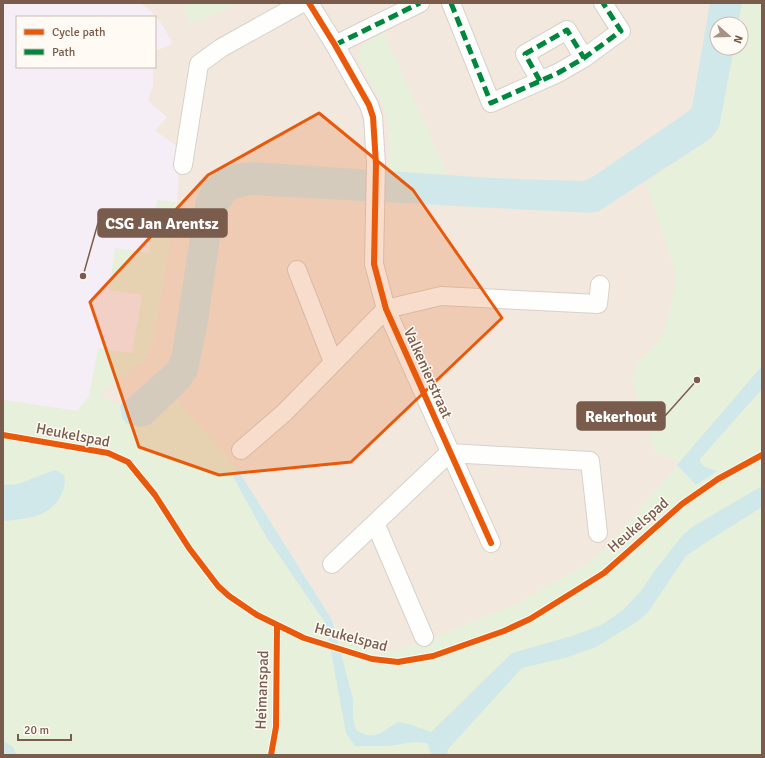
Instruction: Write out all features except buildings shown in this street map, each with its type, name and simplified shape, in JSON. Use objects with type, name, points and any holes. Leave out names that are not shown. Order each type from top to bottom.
[{"type":"street","points":[[183,165],[199,64],[221,48],[302,3]]},
{"type":"street","points":[[309,3],[335,45],[420,3]]},
{"type":"street","points":[[451,3],[490,104],[558,73],[584,58],[621,31],[603,3]]},
{"type":"street","points":[[540,81],[525,54],[567,30],[584,58]]},
{"type":"street","name":"Valkenierstraat","points":[[335,45],[373,117],[376,164],[374,264],[386,309],[449,453],[491,543]]},
{"type":"street","points":[[297,270],[333,362]]},
{"type":"street","name":"Valkenierstraat","points":[[386,309],[441,296],[598,304],[600,285]]},
{"type":"street","points":[[240,450],[284,413],[386,309]]},
{"type":"street","points":[[332,564],[376,525],[449,453],[590,461],[598,533]]},
{"type":"street","points":[[376,525],[424,637]]},
{"type":"highlighted area","points":[[319,113],[413,190],[502,318],[351,462],[219,475],[139,447],[90,302],[208,175]]},
{"type":"shaded area","points":[[3,3],[762,3],[762,755],[3,755]]},
{"type":"shaded area","points":[[3,3],[140,3],[155,16],[16,16],[16,68],[153,68],[153,85],[148,101],[167,117],[155,131],[180,148],[177,202],[151,349],[147,357],[89,397],[77,411],[3,400]]},
{"type":"shaded area","points":[[156,17],[161,23],[173,44],[156,51]]},
{"type":"green space","points":[[183,3],[239,3],[189,25]]},
{"type":"green space","points":[[742,3],[762,3],[762,755],[3,755],[3,400],[77,411],[89,396],[98,348],[132,353],[142,295],[109,290],[115,248],[149,253],[157,200],[177,202],[151,349],[147,357],[99,395],[120,406],[122,417],[150,425],[177,399],[238,470],[332,620],[347,635],[379,655],[435,637],[512,606],[580,568],[606,548],[680,462],[655,453],[633,384],[632,376],[639,361],[662,337],[670,310],[676,275],[646,182],[710,139],[719,127],[732,56],[749,56],[749,16],[740,16]]},
{"type":"green space","points":[[383,32],[448,175],[389,171],[390,150],[388,122],[377,93],[357,57],[361,48],[367,41]]},
{"type":"water","points":[[710,3],[742,3],[740,16],[709,16],[709,56],[732,56],[719,127],[710,139],[599,211],[590,213],[250,195],[235,199],[223,218],[207,328],[197,375],[189,387],[150,425],[140,427],[126,423],[122,417],[120,406],[168,363],[172,353],[196,199],[205,181],[217,170],[232,164],[253,162],[492,178],[583,181],[591,178],[689,111],[692,107]]},
{"type":"water","points":[[762,366],[762,389],[700,459],[700,462],[705,467],[717,471],[696,485],[677,465]]},
{"type":"water","points":[[55,470],[64,475],[65,481],[62,493],[54,505],[42,514],[27,518],[3,521],[3,485],[18,484]]},
{"type":"water","points":[[238,470],[332,620],[353,699],[353,718],[356,730],[368,735],[383,732],[398,722],[409,724],[431,732],[512,653],[572,636],[601,625],[622,611],[641,591],[655,570],[683,535],[692,527],[762,486],[762,507],[686,556],[648,612],[638,621],[596,647],[568,657],[522,668],[448,749],[447,755],[432,755],[427,743],[413,742],[389,746],[355,746],[346,733],[326,624],[267,538],[233,477]]},
{"type":"water","points":[[3,741],[13,747],[17,755],[3,755]]},
{"type":"marked path","points":[[335,45],[420,3]]},
{"type":"marked path","points":[[451,3],[491,103],[558,73],[584,58],[621,31],[603,3]]},
{"type":"marked path","points":[[540,81],[525,54],[567,30],[584,58]]},
{"type":"cycle path","points":[[309,3],[369,105],[373,117],[376,164],[374,264],[386,309],[491,543]]},
{"type":"cycle path","name":"Heukelspad","points":[[3,435],[108,453],[128,462],[155,495],[189,548],[218,586],[229,596],[257,615],[304,638],[372,659],[398,662],[433,656],[504,631],[530,619],[604,573],[682,504],[718,479],[762,455]]},
{"type":"cycle path","name":"Heimanspad","points":[[271,755],[276,727],[277,626]]},
{"type":"place","name":"CSG Jan Arentsz","points":[[83,276]]},
{"type":"place","name":"Rekerhout","points":[[697,380]]}]
